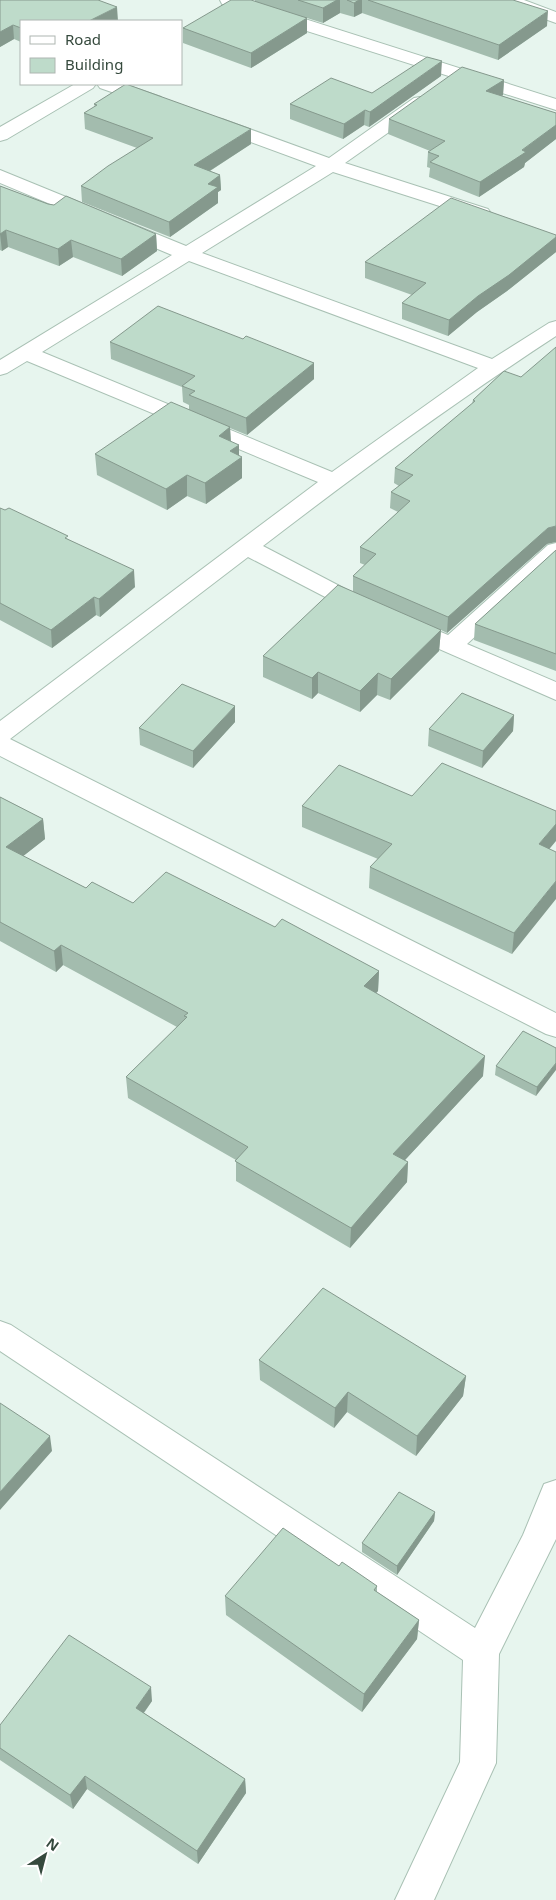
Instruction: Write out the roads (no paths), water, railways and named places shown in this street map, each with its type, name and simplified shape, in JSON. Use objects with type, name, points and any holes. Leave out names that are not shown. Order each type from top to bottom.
[{"type":"street","points":[[509,0],[556,18]]},
{"type":"street","points":[[224,4],[460,73],[556,105]]},
{"type":"street","points":[[0,369],[185,253],[331,165],[460,73]]},
{"type":"street","points":[[0,134],[85,85]]},
{"type":"street","points":[[109,85],[172,108]]},
{"type":"street","points":[[200,118],[331,165],[500,219]]},
{"type":"street","points":[[0,176],[185,253],[494,367]]},
{"type":"street","points":[[0,734],[334,481],[494,367],[556,327]]},
{"type":"street","points":[[25,353],[334,481]]},
{"type":"street","points":[[248,548],[386,617],[556,692]]},
{"type":"street","points":[[450,646],[556,550]]},
{"type":"street","points":[[0,745],[556,1026]]},
{"type":"street","points":[[0,1334],[481,1652]]},
{"type":"street","points":[[414,1900],[478,1762],[481,1652],[538,1541],[556,1495]]}]
